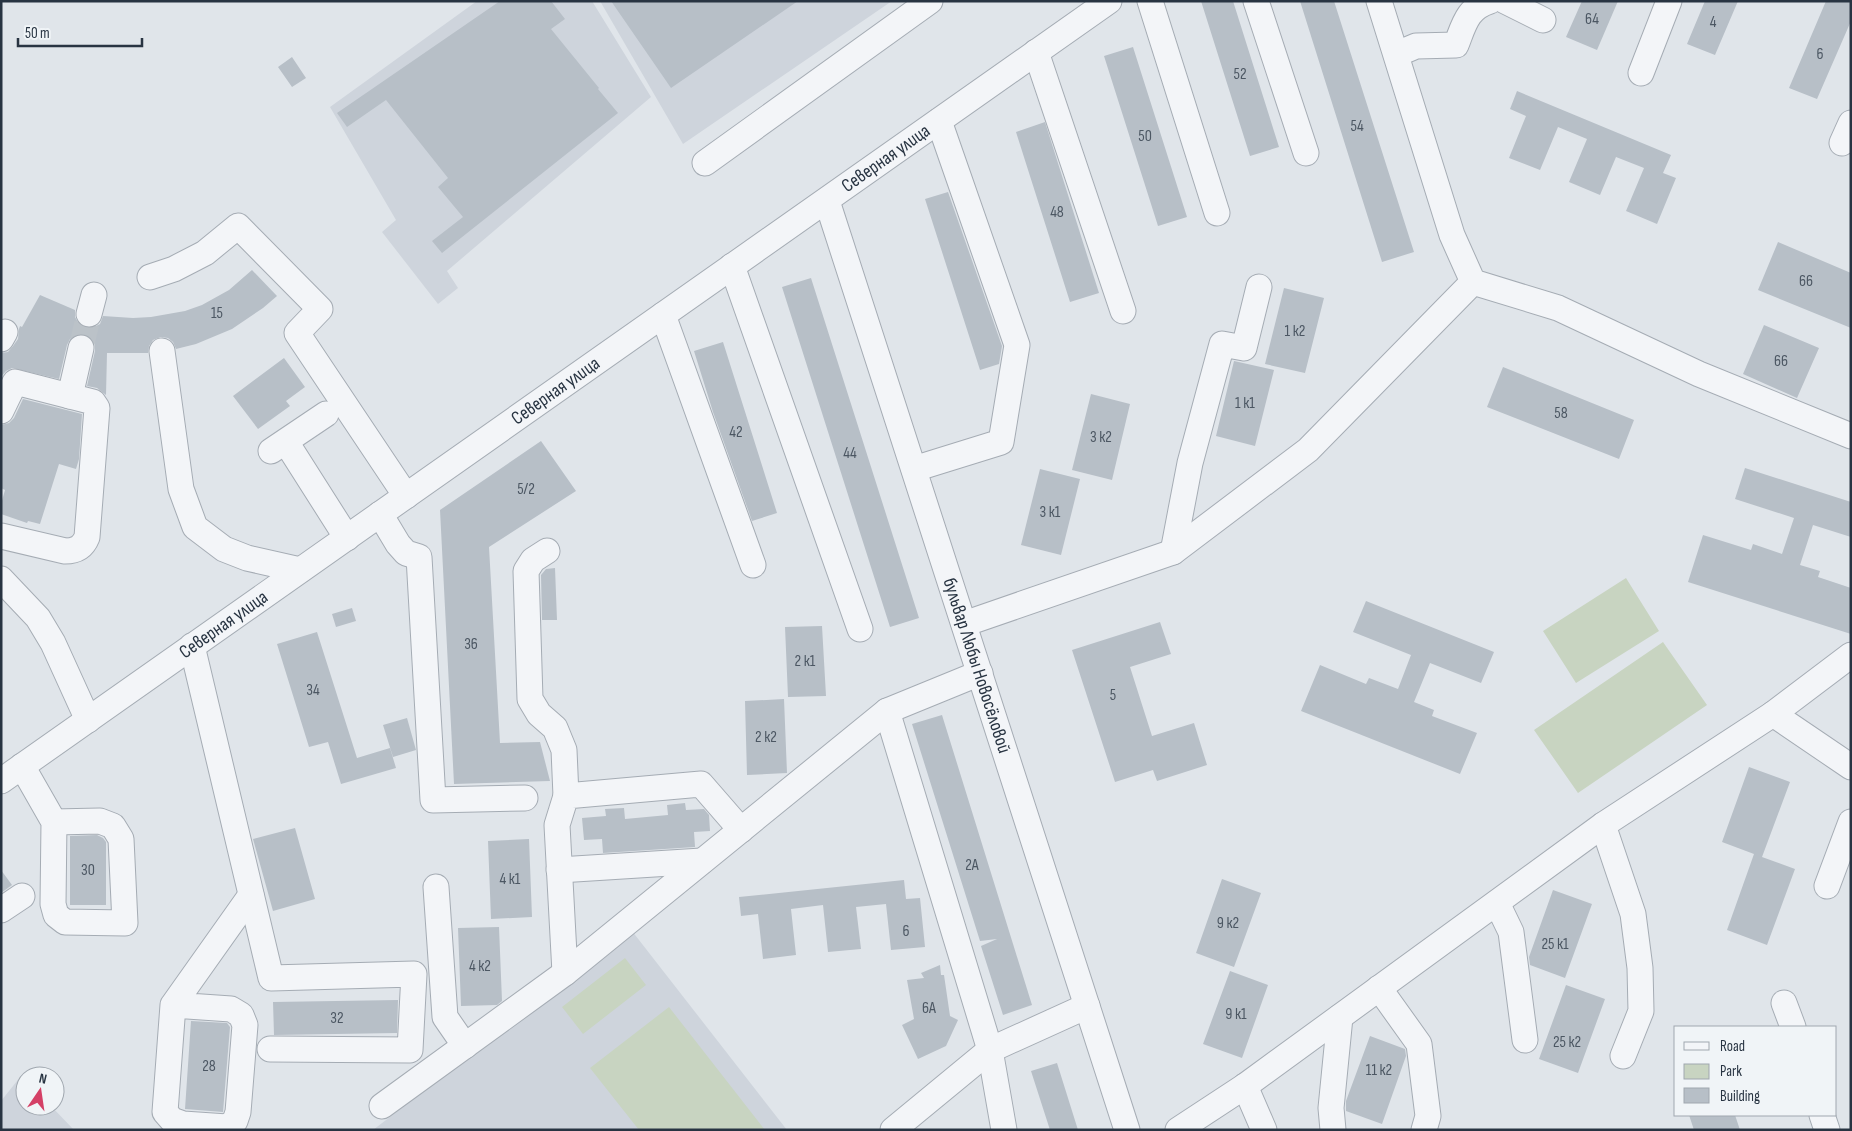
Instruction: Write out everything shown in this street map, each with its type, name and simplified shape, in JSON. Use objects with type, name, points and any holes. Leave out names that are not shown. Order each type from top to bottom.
[{"type":"street","points":[[705,163],[930,1]]},
{"type":"street","name":"Северная улица","points":[[1,781],[732,266],[828,201],[1109,1]]},
{"type":"street","points":[[1150,1],[1217,213]]},
{"type":"street","points":[[1256,1],[1306,154]]},
{"type":"street","points":[[1379,1],[1452,235],[1473,282],[1558,308],[1699,374],[1851,436]]},
{"type":"street","points":[[1397,54],[1416,46],[1456,45],[1470,13],[1483,3],[1490,1]]},
{"type":"street","points":[[1505,1],[1543,20]]},
{"type":"street","points":[[1641,73],[1669,1]]},
{"type":"street","points":[[1036,52],[1123,311]]},
{"type":"street","points":[[914,469],[1001,442],[1017,345],[939,121]]},
{"type":"street","name":"бульвар Любы Новосёловой","points":[[828,201],[1127,1130]]},
{"type":"street","points":[[150,277],[174,269],[205,253],[238,226],[320,310],[297,333],[406,496]]},
{"type":"street","points":[[732,266],[860,629]]},
{"type":"street","points":[[964,624],[1172,552],[1308,450],[1473,282]]},
{"type":"street","points":[[1172,552],[1190,463],[1222,344],[1244,348],[1259,287]]},
{"type":"street","points":[[663,315],[753,565]]},
{"type":"street","points":[[70,396],[81,348]]},
{"type":"street","points":[[162,351],[181,489],[195,527],[224,549],[246,558],[300,570]]},
{"type":"street","points":[[1,412],[15,382],[93,402],[97,408],[87,537],[84,543],[72,551],[65,551],[1,536]]},
{"type":"street","points":[[326,414],[278,447],[346,538]]},
{"type":"street","points":[[380,514],[398,544],[406,553],[420,557],[433,800],[525,798]]},
{"type":"street","points":[[546,551],[533,560],[526,571],[530,699],[540,714],[556,728],[564,750],[566,796],[557,825],[564,973]]},
{"type":"street","points":[[1,579],[38,618],[48,634],[88,720]]},
{"type":"street","points":[[192,646],[271,978],[414,974],[410,1050],[270,1048]]},
{"type":"street","points":[[1178,1130],[1245,1086],[1603,825],[1773,714],[1851,655]]},
{"type":"street","points":[[382,1106],[564,973],[888,711],[980,673]]},
{"type":"street","points":[[888,711],[990,1050],[1004,1130]]},
{"type":"street","points":[[1773,714],[1851,767]]},
{"type":"street","points":[[22,766],[54,822],[53,904],[56,915],[65,922],[125,923],[121,838],[113,826],[100,821],[54,822]]},
{"type":"street","points":[[566,796],[701,784],[741,830]]},
{"type":"street","points":[[1826,886],[1851,822]]},
{"type":"street","points":[[1603,825],[1633,914],[1640,968],[1641,1011],[1623,1056]]},
{"type":"street","points":[[559,870],[702,861]]},
{"type":"street","points":[[436,887],[445,1017],[465,1046]]},
{"type":"street","points":[[173,1005],[231,1009],[241,1014],[245,1025],[238,1112],[235,1122],[227,1127],[183,1124],[172,1120],[165,1112],[173,1005],[251,895]]},
{"type":"street","points":[[1,910],[22,896]]},
{"type":"street","points":[[1497,903],[1511,932],[1525,1040]]},
{"type":"street","points":[[1379,988],[1419,1044],[1428,1116],[1424,1130]]},
{"type":"street","points":[[1784,1003],[1793,1026]]},
{"type":"street","points":[[903,1126],[990,1050],[1087,1006]]},
{"type":"street","points":[[1332,1130],[1331,1108],[1340,1017]]},
{"type":"street","points":[[1245,1086],[1264,1130]]},
{"type":"street","points":[[1822,1116],[1827,1130]]},
{"type":"shaded area","points":[[477,1],[592,1],[651,97],[447,271],[458,288],[438,304],[382,232],[396,220],[330,107]]},
{"type":"shaded area","points":[[600,1],[892,1],[683,144]]},
{"type":"shaded area","points":[[632,931],[787,1130],[373,1130]]},
{"type":"shaded area","points":[[15,1084],[15,1116],[61,1116],[74,1130],[1,1130],[1,1101]]},
{"type":"green space","points":[[1626,578],[1659,631],[1576,683],[1543,631]]},
{"type":"green space","points":[[1663,642],[1707,705],[1578,793],[1534,730]]},
{"type":"green space","points":[[625,958],[646,985],[583,1034],[562,1007]]},
{"type":"green space","points":[[669,1007],[765,1130],[639,1130],[590,1068]]},
{"type":"building","points":[[500,1],[551,1],[565,19],[551,29],[618,113],[442,253],[432,241],[463,217],[438,187],[448,178],[386,100],[347,127],[337,113]]},
{"type":"building","points":[[611,1],[798,1],[671,88]]},
{"type":"building","points":[[1201,1],[1233,1],[1279,147],[1250,156]]},
{"type":"building","points":[[1300,1],[1334,1],[1414,252],[1382,262]]},
{"type":"building","points":[[1582,1],[1618,1],[1597,50],[1566,37]]},
{"type":"building","points":[[1705,1],[1738,1],[1715,55],[1687,44]]},
{"type":"building","points":[[1826,1],[1851,1],[1851,21],[1817,99],[1789,88]]},
{"type":"building","points":[[1133,47],[1187,217],[1158,226],[1104,56]]},
{"type":"building","points":[[292,57],[306,78],[292,87],[278,67]]},
{"type":"building","points":[[1517,91],[1671,155],[1663,173],[1676,178],[1657,224],[1626,211],[1644,168],[1616,157],[1600,195],[1569,182],[1587,139],[1558,127],[1540,170],[1509,158],[1526,116],[1510,109]]},
{"type":"building","points":[[1045,122],[1099,293],[1070,302],[1016,132]]},
{"type":"building","points":[[948,192],[1002,346],[999,364],[980,370],[925,199]]},
{"type":"building","points":[[1778,242],[1851,273],[1851,328],[1758,290]]},
{"type":"building","points":[[252,270],[277,296],[232,329],[196,344],[176,349],[173,342],[168,338],[161,337],[153,340],[149,346],[148,353],[107,353],[106,395],[97,388],[87,386],[95,344],[91,338],[84,334],[76,334],[70,339],[59,379],[12,368],[1,377],[1,353],[8,352],[18,339],[20,326],[22,327],[40,295],[75,310],[75,317],[79,324],[85,328],[92,328],[100,324],[103,316],[151,317],[185,311],[202,305],[229,290]]},
{"type":"building","points":[[811,278],[919,618],[890,627],[782,287]]},
{"type":"building","points":[[1284,288],[1324,298],[1305,373],[1265,364]]},
{"type":"building","points":[[1764,325],[1819,348],[1797,398],[1743,374]]},
{"type":"building","points":[[723,342],[777,513],[752,521],[713,412],[694,351]]},
{"type":"building","points":[[284,358],[305,387],[286,401],[290,406],[258,429],[233,396]]},
{"type":"building","points":[[1234,361],[1274,370],[1255,446],[1216,436]]},
{"type":"building","points":[[1503,367],[1634,420],[1619,459],[1487,407]]},
{"type":"building","points":[[1091,394],[1130,404],[1112,480],[1072,470]]},
{"type":"building","points":[[23,399],[82,414],[79,459],[76,469],[59,464],[40,524],[28,521],[27,523],[1,514],[1,504],[5,490],[1,488],[1,425],[9,423],[14,418]]},
{"type":"building","points":[[541,441],[576,491],[489,547],[500,743],[540,742],[550,781],[454,784],[440,510]]},
{"type":"building","points":[[1745,468],[1851,502],[1851,537],[1813,525],[1800,565],[1820,571],[1818,577],[1851,588],[1851,634],[1688,582],[1703,535],[1751,550],[1753,544],[1782,554],[1794,518],[1735,499]]},
{"type":"building","points":[[1040,469],[1080,479],[1061,555],[1021,545]]},
{"type":"building","points":[[555,568],[557,620],[542,620],[541,575],[546,569]]},
{"type":"building","points":[[1366,601],[1494,652],[1481,683],[1430,663],[1414,702],[1434,710],[1432,716],[1477,733],[1460,774],[1301,711],[1320,665],[1366,684],[1369,678],[1398,689],[1411,655],[1353,632]]},
{"type":"building","points":[[352,608],[356,621],[336,627],[332,614]]},
{"type":"building","points":[[1160,622],[1171,654],[1130,667],[1152,736],[1194,723],[1207,765],[1157,781],[1153,770],[1115,782],[1072,650]]},
{"type":"building","points":[[822,626],[826,696],[788,697],[785,627]]},
{"type":"building","points":[[317,632],[357,758],[390,748],[396,768],[341,784],[328,742],[309,747],[277,644]]},
{"type":"building","points":[[784,699],[787,773],[747,775],[745,701]]},
{"type":"building","points":[[942,715],[1032,1005],[1003,1015],[981,946],[997,939],[980,941],[912,724]]},
{"type":"building","points":[[407,718],[416,750],[393,757],[383,725]]},
{"type":"building","points":[[1749,767],[1790,782],[1762,857],[1795,869],[1767,945],[1727,930],[1754,854],[1722,842]]},
{"type":"building","points":[[685,803],[686,810],[704,809],[709,815],[710,831],[694,832],[695,847],[603,853],[602,839],[584,840],[582,818],[606,816],[605,809],[624,808],[625,819],[668,815],[667,805]]},
{"type":"building","points":[[295,828],[315,899],[273,911],[253,839]]},
{"type":"building","points":[[97,835],[106,842],[106,905],[70,905],[70,836]]},
{"type":"building","points":[[529,839],[532,917],[491,919],[488,841]]},
{"type":"building","points":[[1,870],[12,885],[1,893]]},
{"type":"building","points":[[1222,879],[1261,893],[1234,967],[1196,953]]},
{"type":"building","points":[[904,880],[906,899],[920,898],[925,947],[891,950],[886,904],[856,907],[861,949],[828,952],[823,905],[791,909],[796,955],[763,959],[758,914],[741,916],[739,897]]},
{"type":"building","points":[[1553,890],[1592,904],[1565,978],[1530,965],[1529,957]]},
{"type":"building","points":[[499,927],[502,1001],[497,1005],[461,1006],[458,928]]},
{"type":"building","points":[[940,965],[941,975],[944,975],[950,1016],[958,1020],[946,1046],[918,1059],[902,1025],[914,1019],[907,980],[924,978],[921,973]]},
{"type":"building","points":[[1230,971],[1268,985],[1242,1058],[1203,1044]]},
{"type":"building","points":[[1566,985],[1605,999],[1578,1073],[1539,1059]]},
{"type":"building","points":[[398,1000],[397,1033],[274,1035],[273,1002]]},
{"type":"building","points":[[191,1021],[227,1023],[230,1027],[223,1112],[185,1109]]},
{"type":"building","points":[[1370,1036],[1405,1049],[1406,1056],[1382,1124],[1346,1111],[1346,1101]]},
{"type":"building","points":[[1057,1063],[1078,1130],[1050,1130],[1031,1071]]},
{"type":"building","points":[[1689,1116],[1735,1116],[1740,1130],[1694,1130]]},
{"type":"tunnel","points":[[81,348],[89,314]]}]
